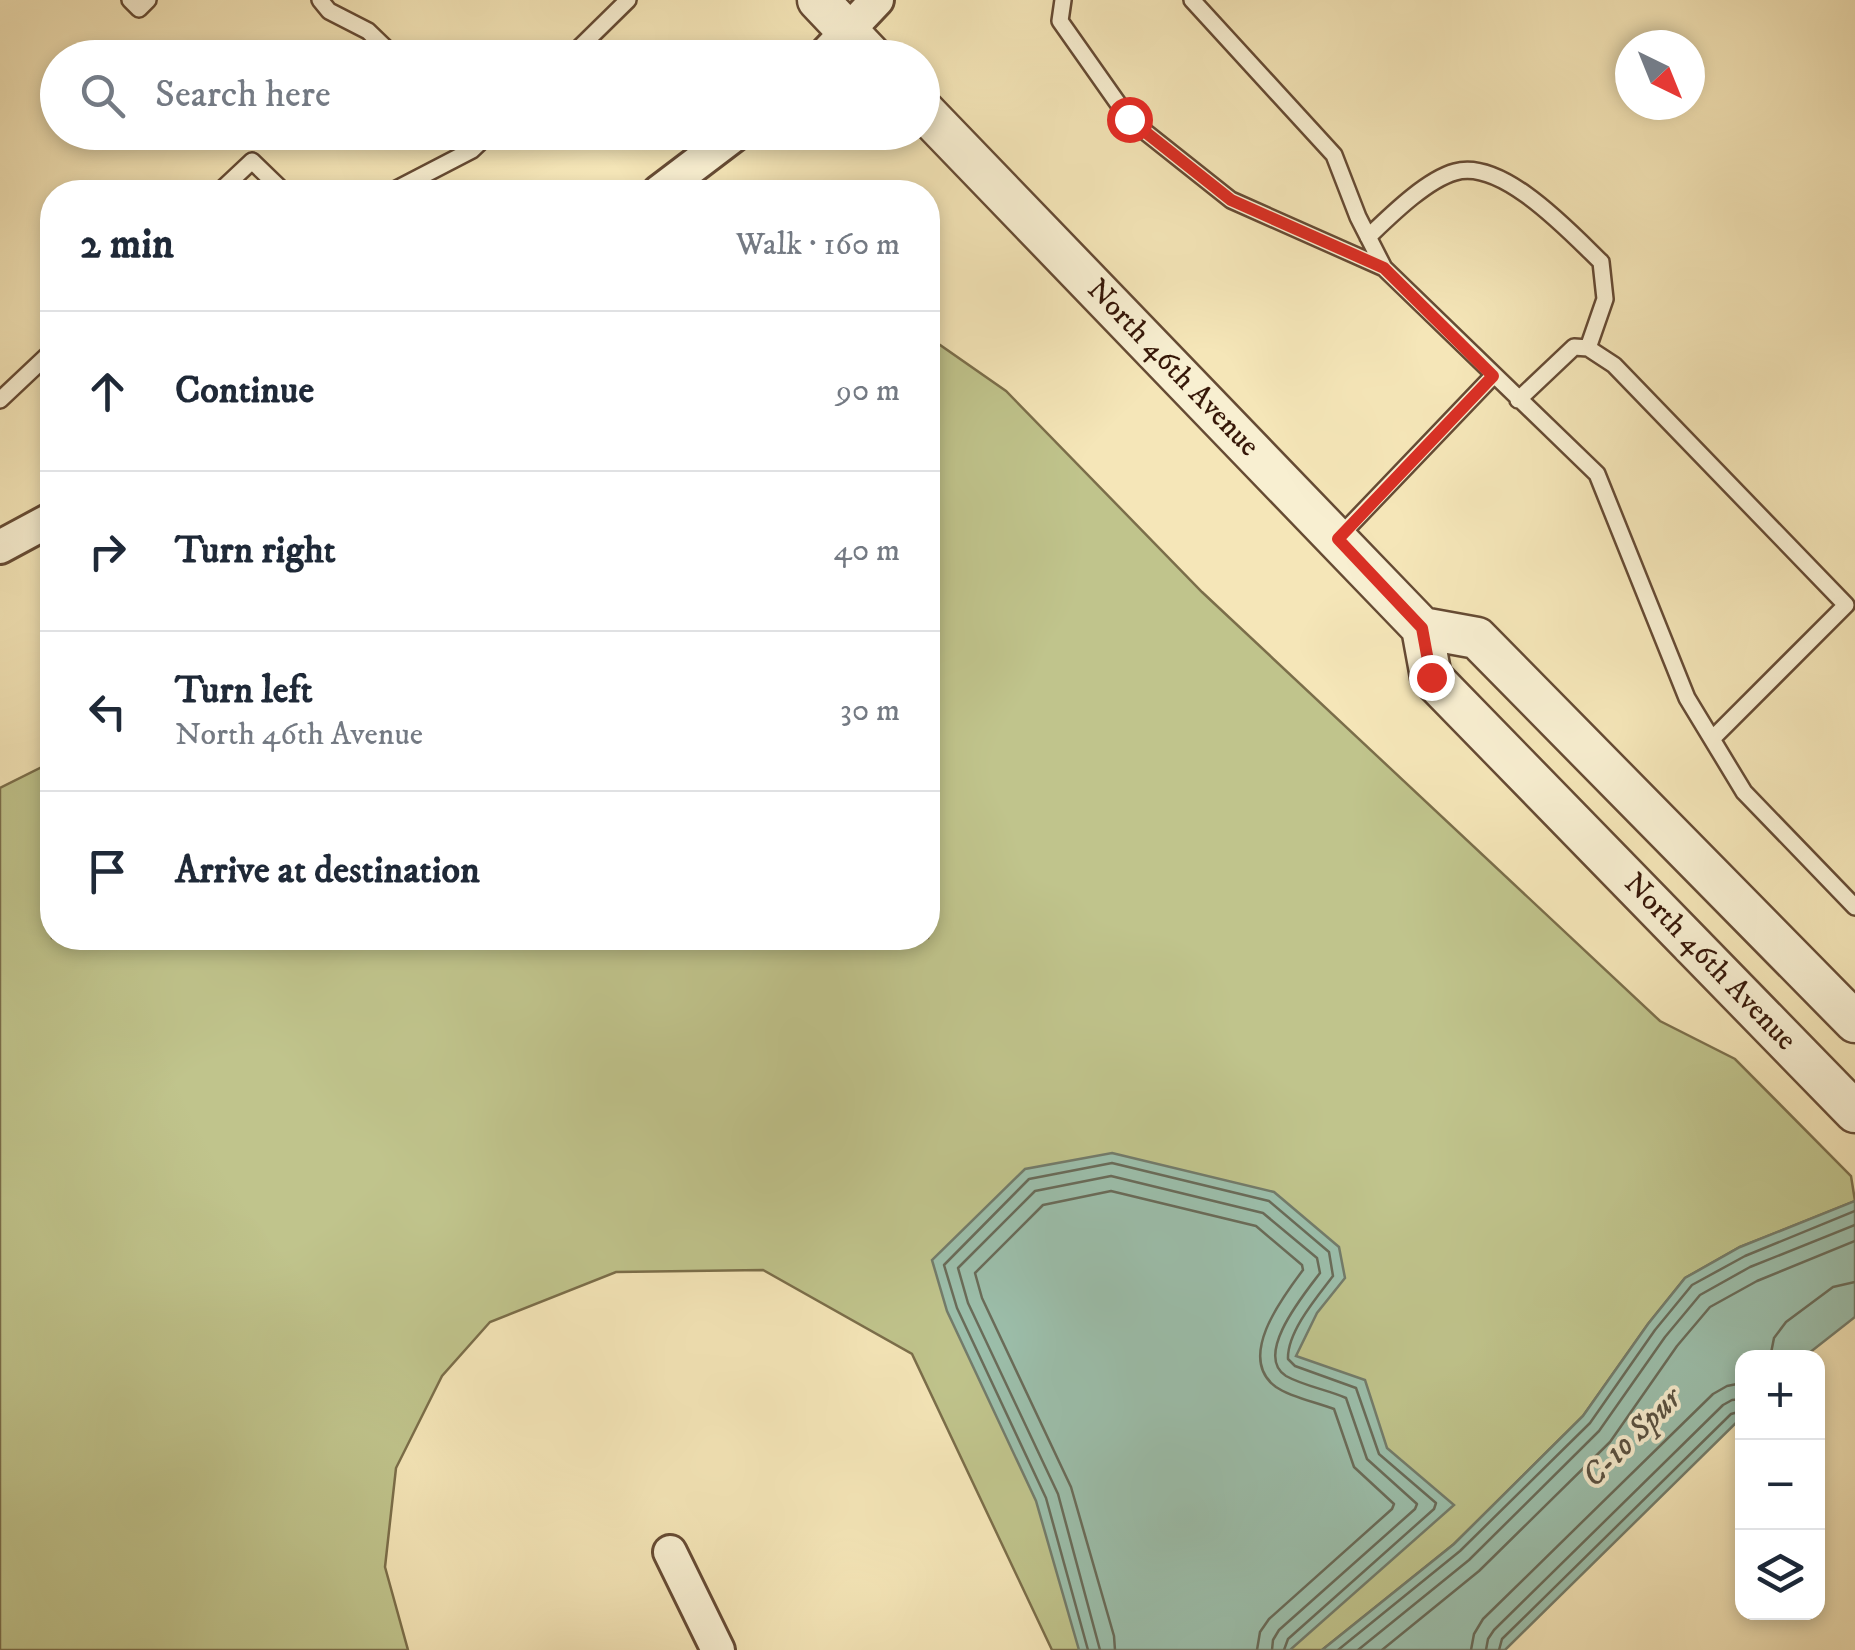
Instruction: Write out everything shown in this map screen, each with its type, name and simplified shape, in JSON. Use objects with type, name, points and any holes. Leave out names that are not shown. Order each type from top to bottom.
[{"type":"street","points":[[818,0],[842,40]]},
{"type":"street","points":[[853,40],[877,0]]},
{"type":"street","name":"North 46th Avenue","points":[[940,128],[1422,628],[1431,677],[1855,1112]]},
{"type":"street","points":[[676,180],[715,150]]},
{"type":"street","points":[[0,547],[40,525]]},
{"type":"street","name":"North 46th Avenue","points":[[1422,628],[1477,638],[1855,1022]]},
{"type":"street","points":[[670,1552],[718,1650]]},
{"type":"lane","points":[[130,0],[139,9],[148,0]]},
{"type":"lane","points":[[320,0],[329,11],[368,30],[378,40]]},
{"type":"lane","points":[[587,40],[628,0]]},
{"type":"lane","points":[[1063,0],[1060,22],[1129,119],[1231,200],[1384,268]]},
{"type":"lane","points":[[1192,0],[1334,155],[1384,268],[1597,474],[1687,698],[1744,792],[1855,906]]},
{"type":"lane","points":[[414,180],[472,150]]},
{"type":"lane","points":[[232,180],[252,161],[272,180]]},
{"type":"lane","points":[[1368,237],[1399,207],[1456,172],[1480,170],[1515,185],[1601,262],[1605,300],[1588,348]]},
{"type":"lane","points":[[1518,400],[1574,347],[1588,348],[1614,364],[1846,605],[1712,739]]},
{"type":"lane","points":[[0,400],[40,363]]},
{"type":"lane","points":[[1338,539],[1493,376]]},
{"type":"green space","points":[[940,345],[1006,391],[1202,592],[1660,1021],[1735,1059],[1851,1176],[1855,1201],[1740,1247],[1685,1278],[1583,1416],[1454,1544],[1322,1650],[1052,1650],[912,1354],[763,1270],[616,1272],[490,1322],[442,1376],[396,1468],[385,1567],[408,1650],[0,1650],[0,788],[40,768],[40,950],[940,950]]},
{"type":"water","points":[[1112,1153],[1274,1192],[1339,1247],[1345,1278],[1317,1313],[1296,1356],[1365,1380],[1387,1448],[1454,1505],[1290,1650],[1079,1650],[1036,1501],[947,1311],[932,1260],[1025,1169]]},
{"type":"water","name":"C-10 Spur","points":[[1855,1201],[1855,1317],[1813,1350],[1735,1350],[1735,1424],[1505,1650],[1322,1650],[1454,1544],[1583,1416],[1685,1278],[1740,1247]]},
{"type":"route","points":[[1129,119],[1231,200],[1384,268],[1493,376],[1338,539],[1422,628],[1431,677]]}]
